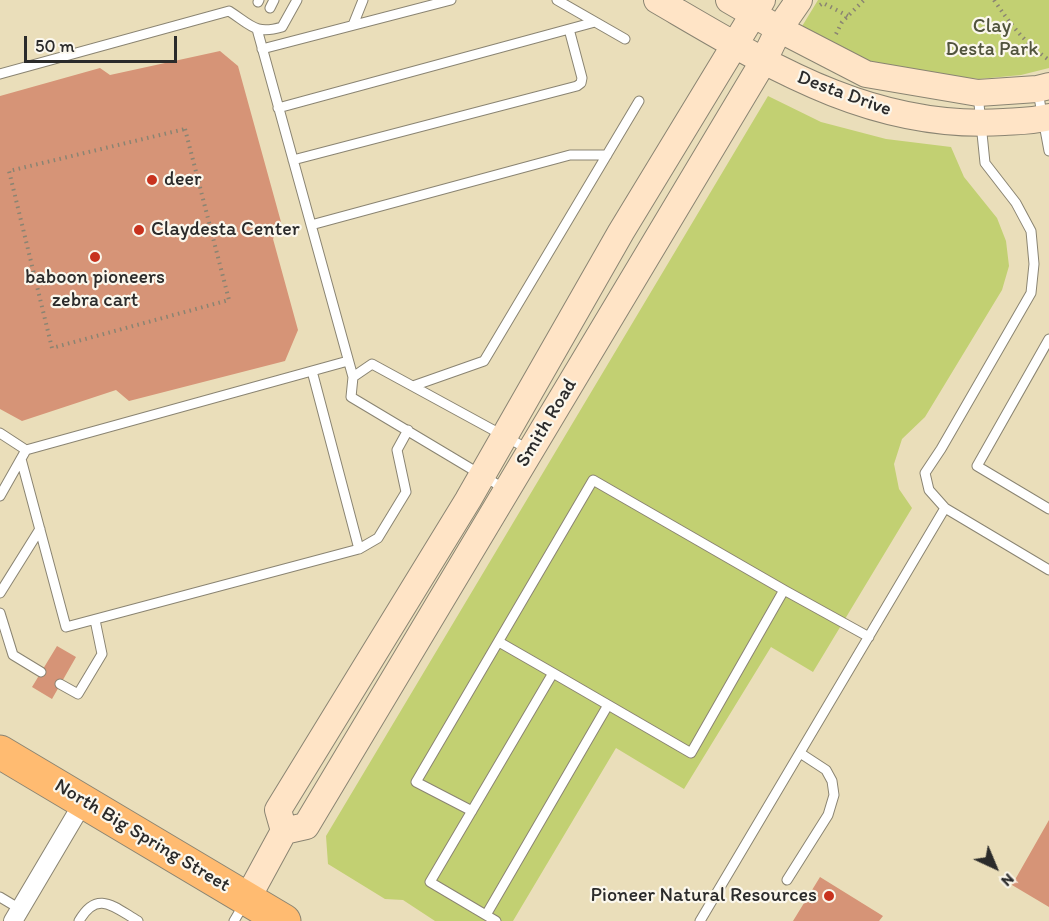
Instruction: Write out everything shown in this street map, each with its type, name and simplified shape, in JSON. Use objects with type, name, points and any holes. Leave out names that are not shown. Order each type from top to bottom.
[{"type":"highway","name":"North Big Spring Street","points":[[0,752],[84,801],[240,910],[284,921]]},
{"type":"street","name":"Desta Drive","points":[[657,0],[763,62],[807,83],[888,112],[926,120],[982,123],[1046,118]]},
{"type":"street","name":"Desta Drive","points":[[729,0],[758,7],[779,29],[866,74],[978,93],[1043,88]]},
{"type":"street","name":"Smith Road","points":[[758,7],[621,232],[482,475],[278,810],[284,831],[306,826],[763,62],[779,29],[816,2]]},
{"type":"street","points":[[16,915],[84,801]]},
{"type":"street","points":[[240,910],[284,831]]},
{"type":"lane","points":[[230,11],[234,0]]},
{"type":"lane","points":[[0,74],[230,11],[257,29],[267,32],[282,27],[297,0]]},
{"type":"lane","points":[[353,25],[363,0]]},
{"type":"lane","points":[[262,49],[451,0]]},
{"type":"lane","points":[[557,0],[625,39]]},
{"type":"lane","points":[[278,108],[595,22]]},
{"type":"lane","points":[[257,29],[353,377],[351,397],[506,489]]},
{"type":"lane","points":[[293,160],[577,86],[581,83],[582,78],[569,29]]},
{"type":"lane","points":[[1043,88],[1049,151]]},
{"type":"lane","points":[[978,93],[985,163],[1016,203],[1031,231],[1034,264],[1031,293],[925,473],[929,490],[945,508],[1049,570]]},
{"type":"lane","points":[[413,386],[484,361],[639,101]]},
{"type":"lane","points":[[311,225],[570,155],[607,155]]},
{"type":"lane","points":[[1049,339],[977,466],[1049,509]]},
{"type":"lane","points":[[0,496],[26,450],[348,362]]},
{"type":"lane","points":[[353,377],[372,364],[530,450]]},
{"type":"lane","points":[[312,371],[359,549]]},
{"type":"lane","points":[[21,459],[66,627],[359,549],[378,538],[406,492],[397,450],[408,430]]},
{"type":"lane","points":[[0,433],[26,450]]},
{"type":"lane","points":[[472,811],[417,782],[593,480],[869,637]]},
{"type":"lane","points":[[700,921],[945,508]]},
{"type":"lane","points":[[0,593],[40,529]]},
{"type":"lane","points":[[499,642],[691,753],[784,590]]},
{"type":"lane","points":[[0,613],[13,655],[41,672]]},
{"type":"lane","points":[[60,684],[78,694],[102,654],[95,620]]},
{"type":"lane","points":[[496,921],[430,882],[553,673]]},
{"type":"lane","points":[[486,915],[608,705]]},
{"type":"lane","points":[[787,880],[828,815],[834,795],[832,781],[826,770],[800,753]]},
{"type":"lane","points":[[0,897],[16,915]]},
{"type":"lane","points":[[79,921],[88,908],[99,902],[109,904],[138,921]]},
{"type":"path","points":[[829,40],[848,15],[864,0]]},
{"type":"path","points":[[994,0],[1014,29],[1049,60]]},
{"type":"path","points":[[816,2],[848,15]]},
{"type":"path","points":[[185,129],[229,300],[52,348],[9,171],[185,129]]},
{"type":"green space","name":"Clay Desta Park","points":[[818,0],[1049,0],[1049,68],[1021,75],[979,79],[886,72],[801,28]]},
{"type":"green space","points":[[768,96],[821,122],[886,139],[951,147],[964,177],[997,218],[1006,241],[1009,266],[1002,290],[925,417],[902,439],[894,464],[899,489],[912,508],[813,672],[771,647],[684,789],[616,748],[513,921],[435,921],[403,900],[385,899],[328,864],[326,836]]},
{"type":"building","name":"Claydesta Center","points":[[220,51],[238,66],[281,222],[273,239],[298,330],[285,361],[129,401],[116,390],[22,421],[0,409],[0,96],[100,68],[110,75]]},
{"type":"building","points":[[57,646],[76,657],[52,699],[32,687]]},
{"type":"building","points":[[1049,820],[1049,907],[1012,885]]},
{"type":"building","name":"Pioneer Natural Resources","points":[[820,877],[883,916],[879,921],[793,921]]},
{"type":"place","name":"deer","points":[[152,180]]},
{"type":"place","name":"Claydesta Center","points":[[139,230]]},
{"type":"place","name":"baboon pioneers zebra cart","points":[[95,257]]},
{"type":"place","name":"Pioneer Natural Resources","points":[[829,896]]}]
